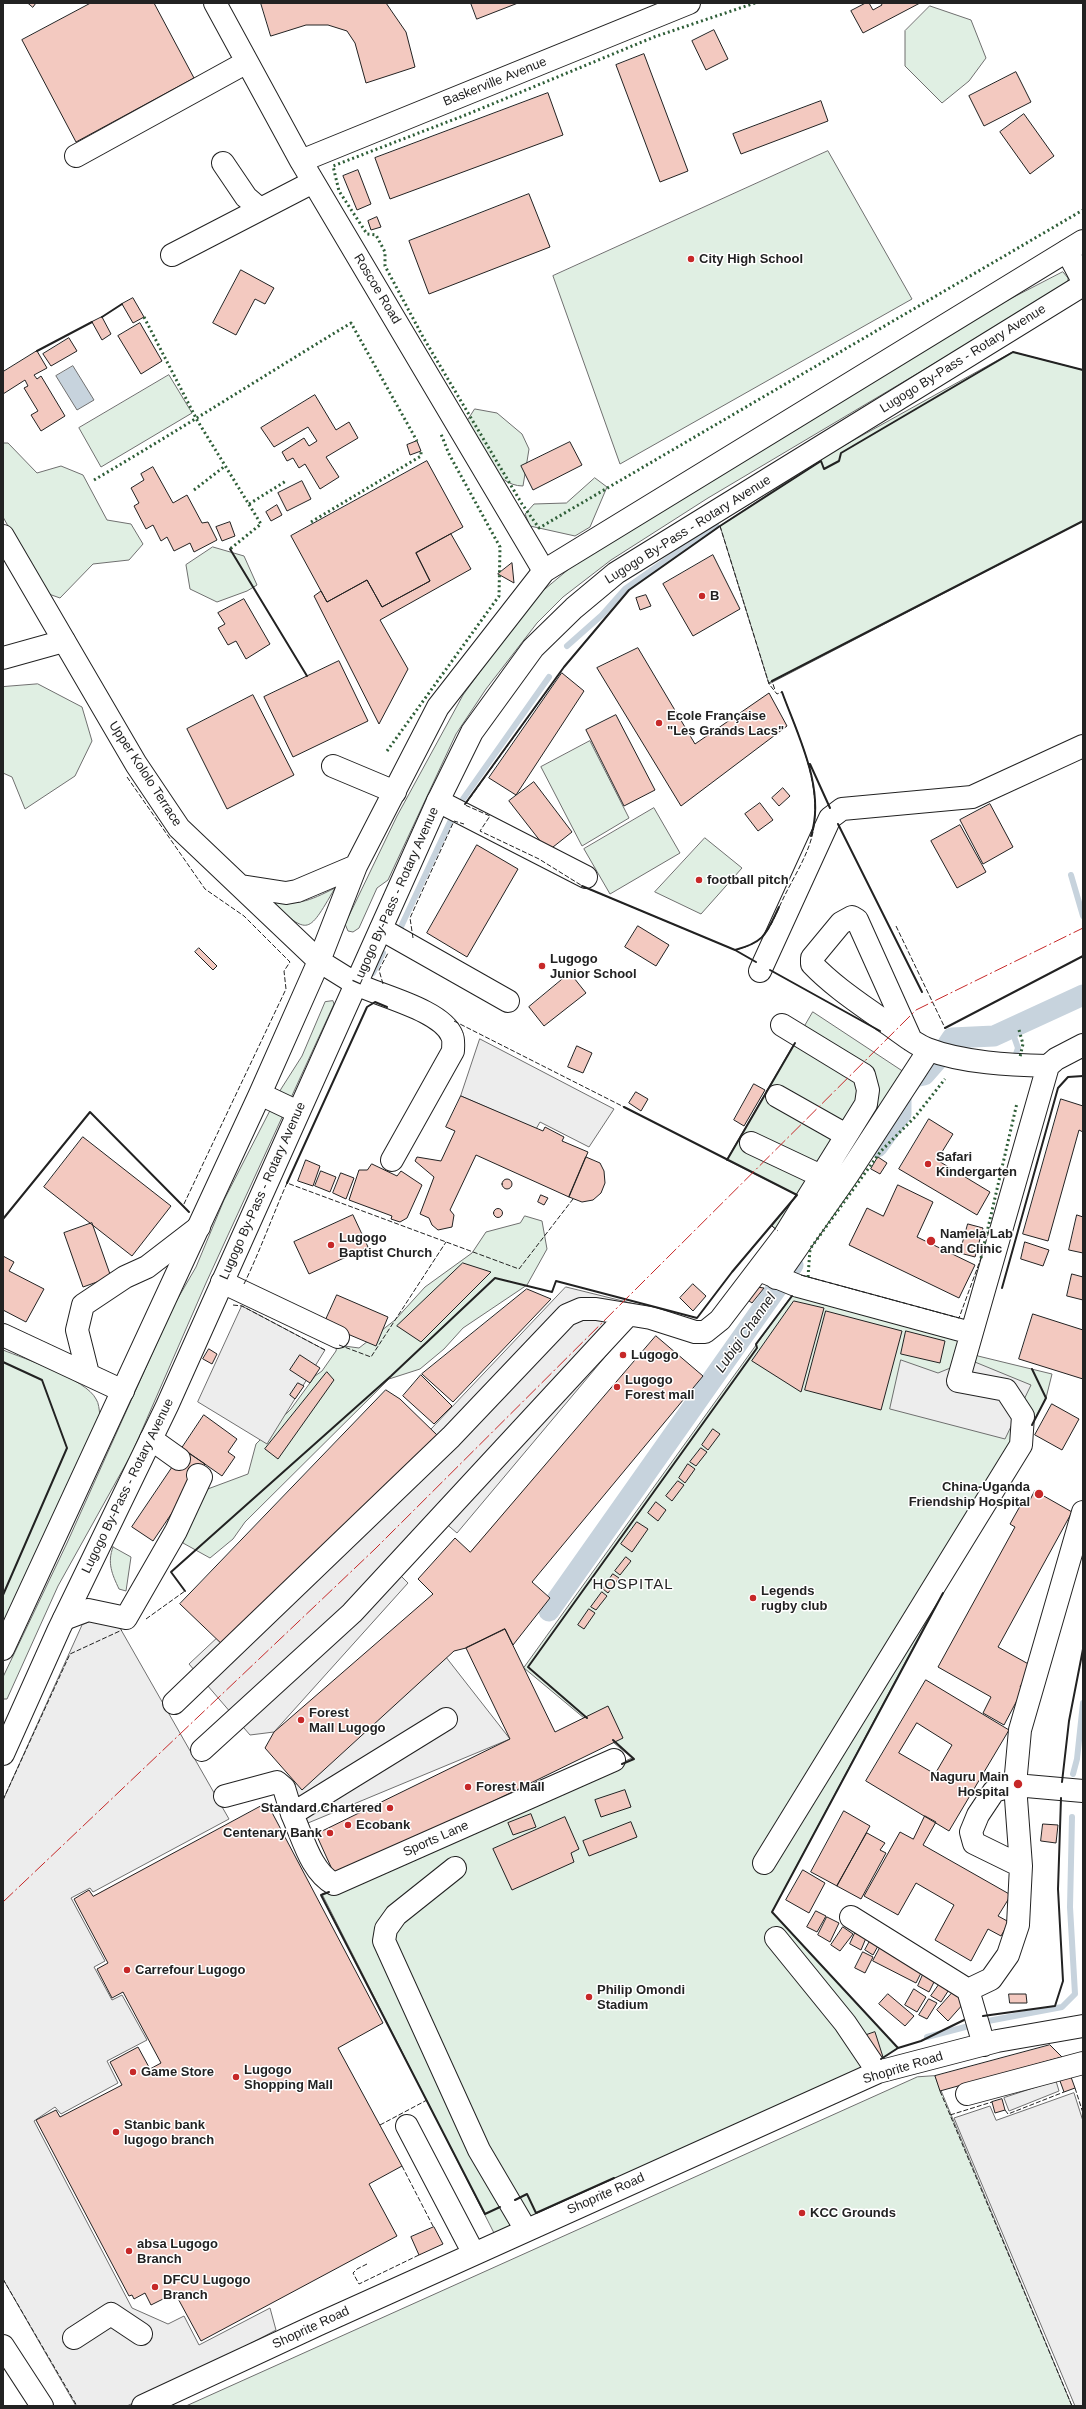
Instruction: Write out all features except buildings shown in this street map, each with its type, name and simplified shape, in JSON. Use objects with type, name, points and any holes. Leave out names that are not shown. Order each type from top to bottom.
[{"type":"main road","name":"Roscoe Road","points":[[215,3],[301,162],[544,571]]},
{"type":"main road","name":"Baskerville Avenue","points":[[301,162],[689,3]]},
{"type":"main road","points":[[76,156],[247,62]]},
{"type":"main road","points":[[223,163],[246,197],[260,209]]},
{"type":"main road","points":[[172,255],[313,182]]},
{"type":"main road","points":[[5,1637],[123,1391],[260,1094],[319,961],[356,866],[438,707],[544,571],[1075,246],[1083,281]]},
{"type":"main road","name":"Lugogo By-Pass - Rotary Avenue","points":[[3,1754],[64,1618],[151,1439],[438,800],[472,732],[534,648],[574,608],[616,573],[1083,285]]},
{"type":"main road","name":"Upper Kololo Terrace","points":[[3,536],[136,764],[179,828],[319,961],[356,984],[400,999],[445,1024],[453,1037],[453,1052],[392,1160]]},
{"type":"main road","points":[[3,658],[64,640]]},
{"type":"main road","points":[[760,971],[830,818],[842,809],[972,798],[1083,746]]},
{"type":"main road","points":[[333,766],[394,792]]},
{"type":"main road","points":[[438,800],[586,877]]},
{"type":"main road","points":[[241,886],[286,892],[304,888],[356,866]]},
{"type":"main road","points":[[920,1045],[857,920],[848,919],[841,922],[812,958],[812,964],[824,977],[920,1045],[997,1063],[1048,1066]]},
{"type":"main road","points":[[380,929],[508,1002]]},
{"type":"main road","points":[[767,1274],[784,1236],[866,1104],[868,1090],[864,1075],[782,1025]]},
{"type":"main road","points":[[174,1703],[451,1437],[567,1315],[581,1309],[596,1309],[627,1316],[651,1318],[695,1332],[705,1332],[720,1320],[767,1274],[847,1176],[920,1045]]},
{"type":"main road","points":[[764,1863],[1021,1445],[1023,1416],[1006,1390],[958,1381],[1048,1066],[1056,1059],[1083,1045]]},
{"type":"main road","points":[[260,1094],[298,1112]]},
{"type":"main road","points":[[777,1096],[846,1135]]},
{"type":"main road","points":[[751,1143],[821,1176]]},
{"type":"main road","points":[[88,1374],[77,1330],[82,1305],[125,1277],[147,1267],[199,1227]]},
{"type":"main road","points":[[767,1274],[971,1333]]},
{"type":"main road","points":[[222,1282],[338,1337]]},
{"type":"main road","points":[[202,1750],[352,1613],[627,1316]]},
{"type":"main road","points":[[3,1335],[123,1391]]},
{"type":"main road","points":[[151,1439],[179,1459]]},
{"type":"main road","points":[[64,1618],[88,1610],[126,1618],[176,1531],[201,1477],[198,1475]]},
{"type":"main road","points":[[968,1990],[991,1978],[1008,1955],[1018,1925],[1021,1866],[1015,1785],[1020,1730],[1083,1512]]},
{"type":"main road","points":[[3,1712],[12,1712],[24,1705]]},
{"type":"main road","points":[[225,1796],[278,1782],[284,1788],[292,1814],[446,1719]]},
{"type":"main road","name":"Sports Lane","points":[[292,1814],[317,1869],[324,1879],[334,1884],[614,1760]]},
{"type":"main road","points":[[1021,1866],[974,1843],[971,1832],[978,1815],[994,1791],[1015,1785],[1083,1791]]},
{"type":"main road","points":[[455,1868],[396,1915],[386,1929],[384,1941],[479,2150],[507,2201],[526,2230]]},
{"type":"main road","points":[[851,1917],[968,1990],[984,2045]]},
{"type":"main road","points":[[776,1938],[845,2023],[878,2072]]},
{"type":"main road","name":"Shoprite Road","points":[[143,2406],[526,2230],[878,2072],[984,2045],[1083,2026]]},
{"type":"main road","points":[[967,2094],[1083,2063]]},
{"type":"main road","points":[[407,2126],[474,2254]]},
{"type":"main road","points":[[74,2338],[111,2314],[141,2334]]},
{"type":"main road","points":[[3,2346],[42,2406]]},
{"type":"green space","points":[[930,6],[971,20],[986,58],[969,81],[942,103],[905,66],[905,31]]},
{"type":"green space","points":[[828,151],[912,299],[620,464],[553,276]]},
{"type":"green space","points":[[1063,272],[1068,278],[1068,284],[708,498],[611,560],[563,597],[537,623],[486,689],[456,734],[388,880],[377,888],[359,928],[353,932],[348,931],[345,924],[397,816],[463,695],[533,599],[576,563],[983,313]]},
{"type":"green space","points":[[1013,352],[1083,370],[1083,521],[769,684],[720,526],[827,455]]},
{"type":"green space","points":[[169,375],[192,413],[101,467],[79,428]]},
{"type":"green space","points":[[475,409],[497,413],[522,434],[529,449],[523,486],[512,484],[503,479],[488,463],[466,423]]},
{"type":"green space","points":[[3,443],[8,443],[37,473],[61,466],[83,475],[107,520],[131,524],[143,544],[129,560],[93,564],[60,598],[18,583],[7,565],[12,533],[3,517]]},
{"type":"green space","points":[[595,478],[607,487],[590,527],[575,536],[530,526],[525,514],[534,504],[566,503]]},
{"type":"green space","points":[[213,547],[244,556],[257,585],[247,591],[217,602],[190,589],[186,565]]},
{"type":"green space","points":[[38,684],[82,707],[92,741],[75,776],[25,809],[12,777],[3,773],[3,687]]},
{"type":"green space","points":[[590,741],[629,818],[582,846],[541,767]]},
{"type":"green space","points":[[654,808],[680,853],[610,894],[584,849]]},
{"type":"green space","name":"football pitch","points":[[705,838],[742,868],[701,914],[655,892]]},
{"type":"green space","points":[[335,888],[318,916],[312,923],[306,925],[299,924],[291,919],[266,898],[294,903],[302,902]]},
{"type":"green space","points":[[333,1001],[334,1004],[206,1283],[132,1453],[58,1586],[7,1699],[3,1699],[3,1677],[67,1543],[174,1305],[196,1267],[224,1200],[281,1089],[302,1056],[325,1002]]},
{"type":"green space","points":[[813,1012],[907,1074],[792,1243],[772,1226],[797,1195],[727,1160]]},
{"type":"green space","points":[[525,1216],[542,1221],[547,1249],[527,1285],[463,1328],[444,1349],[420,1369],[389,1379],[245,1522],[233,1539],[210,1558],[183,1543],[181,1520],[197,1493],[248,1474],[256,1444],[291,1409],[315,1376],[322,1371],[336,1351],[337,1345],[359,1348],[395,1320],[425,1287],[472,1253],[486,1232],[520,1223]]},
{"type":"green space","points":[[794,1293],[959,1336],[978,1356],[1052,1374],[1046,1398],[772,1912],[898,2048],[872,2065],[494,2233],[322,1894],[632,1758],[524,1668]]},
{"type":"green space","points":[[3,1350],[54,1370],[80,1384],[96,1399],[100,1415],[3,1628]]},
{"type":"green space","points":[[113,1547],[131,1557],[126,1591],[119,1589],[112,1573],[110,1558]]},
{"type":"green space","name":"KCC Grounds","points":[[935,2076],[1072,2406],[186,2406],[917,2077]]},
{"type":"shaded area","points":[[73,366],[94,400],[77,410],[56,376]]},
{"type":"shaded area","points":[[480,1039],[614,1109],[589,1147],[540,1122],[536,1129],[461,1096]]},
{"type":"shaded area","points":[[566,1287],[647,1307],[457,1533],[444,1522],[397,1572],[408,1583],[274,1732],[250,1735],[189,1664],[360,1504]]},
{"type":"shaded area","points":[[242,1306],[325,1350],[267,1444],[198,1402]]},
{"type":"shaded area","points":[[901,1360],[938,1373],[970,1360],[1031,1385],[1005,1439],[890,1409]]},
{"type":"shaded area","points":[[92,1621],[120,1628],[229,1819],[93,1892],[90,1888],[71,1898],[105,1961],[94,1967],[112,2000],[122,1995],[147,2040],[107,2061],[118,2083],[61,2114],[55,2107],[34,2121],[132,2308],[168,2324],[184,2316],[199,2345],[270,2308],[276,2330],[195,2373],[127,2406],[76,2406],[3,2279],[3,1800],[82,1625]]},
{"type":"shaded area","points":[[442,1652],[510,1739],[308,1823],[293,1787]]},
{"type":"shaded area","points":[[1056,2081],[1059,2091],[1009,2111],[1004,2098]]},
{"type":"shaded area","points":[[1074,2093],[1083,2121],[1083,2406],[1075,2406],[954,2118],[990,2106],[996,2120]]},
{"type":"waterway","points":[[567,646],[602,615],[625,589],[716,525]]},
{"type":"waterway","points":[[463,799],[549,677]]},
{"type":"waterway","points":[[399,931],[450,822]]},
{"type":"waterway","points":[[1071,875],[1083,916]]},
{"type":"waterway","points":[[373,973],[383,953]]},
{"type":"waterway","name":"Lubigi Channel","points":[[946,1047],[952,1038],[994,1036],[1083,995]]},
{"type":"waterway","points":[[1011,1028],[1018,1048],[1014,1060]]},
{"type":"waterway","name":"Lubigi Channel","points":[[877,1147],[901,1114],[901,1094],[914,1077],[924,1075],[938,1059]]},
{"type":"waterway","name":"Lubigi Channel","points":[[549,1611],[793,1265]]},
{"type":"waterway","points":[[1073,1774],[1077,1759],[1083,1703]]},
{"type":"waterway","points":[[988,2021],[1062,2007],[1075,1994],[1070,1907],[1072,1817]]},
{"type":"waterway","points":[[927,2037],[969,2026]]},
{"type":"hedge","points":[[755,3],[654,37],[468,114],[333,166],[339,191],[367,234],[376,235],[385,252],[385,266],[423,337],[522,504],[539,528],[1083,210]]},
{"type":"hedge","points":[[144,317],[197,420],[261,524],[230,549]]},
{"type":"hedge","points":[[94,480],[351,323],[417,441]]},
{"type":"hedge","points":[[387,751],[499,596],[500,547],[449,454],[441,434]]},
{"type":"hedge","points":[[311,522],[421,456],[421,451]]},
{"type":"hedge","points":[[194,490],[225,466]]},
{"type":"hedge","points":[[249,504],[286,481]]},
{"type":"hedge","points":[[1019,1030],[1023,1044],[1020,1057]]},
{"type":"hedge","points":[[808,1277],[810,1249],[881,1151],[915,1117],[945,1079]]},
{"type":"hedge","points":[[981,1258],[1017,1103]]},
{"type":"fence","points":[[720,526],[769,684],[777,694],[782,692],[801,741],[811,774],[815,809],[814,826],[809,845],[802,863],[770,926],[761,938],[754,943],[735,950],[584,887],[539,859],[480,831],[490,816],[465,805],[564,667],[629,590],[720,526]]},
{"type":"fence","points":[[769,683],[772,681],[775,690]]},
{"type":"fence","points":[[127,777],[205,889],[244,916],[290,962],[284,971],[286,989],[183,1206]]},
{"type":"fence","points":[[413,938],[410,918],[454,821],[464,824]]},
{"type":"fence","points":[[896,926],[945,1028]]},
{"type":"fence","points":[[383,984],[379,970],[388,953]]},
{"type":"fence","points":[[454,1021],[624,1107]]},
{"type":"fence","points":[[244,1284],[287,1183],[519,1269],[573,1199]]},
{"type":"fence","points":[[772,1226],[778,1231]]},
{"type":"fence","points":[[339,1345],[371,1357],[446,1242]]},
{"type":"fence","points":[[801,1275],[959,1318],[981,1258]]},
{"type":"fence","points":[[233,1305],[242,1306],[325,1350]]},
{"type":"fence","points":[[146,1619],[185,1591]]},
{"type":"fence","points":[[3,1800],[70,1654],[122,1630]]},
{"type":"fence","points":[[1075,2088],[1083,2113]]},
{"type":"fence","points":[[940,2091],[1072,2406]]},
{"type":"fence","points":[[1005,2110],[1008,2114],[1064,2092]]},
{"type":"fence","points":[[380,2125],[427,2100]]},
{"type":"fence","points":[[950,2115],[992,2102]]},
{"type":"fence","points":[[402,2166],[434,2228]]},
{"type":"fence","points":[[367,2264],[357,2269],[353,2273],[359,2284],[421,2254]]},
{"type":"fence","points":[[3,2279],[77,2406]]},
{"type":"wall","points":[[102,317],[122,304]]},
{"type":"wall","points":[[37,351],[92,322]]},
{"type":"wall","points":[[465,804],[564,667],[629,590],[720,526],[821,461],[824,469],[839,461],[841,453],[1013,352],[1083,370]]},
{"type":"wall","points":[[772,681],[1083,521]]},
{"type":"wall","points":[[230,549],[307,676]]},
{"type":"wall","points":[[782,692],[802,745],[813,781],[815,818],[811,836]]},
{"type":"wall","points":[[810,764],[830,808]]},
{"type":"wall","points":[[838,824],[922,992]]},
{"type":"wall","points":[[582,886],[735,950],[753,944],[759,940],[771,924],[779,907]]},
{"type":"wall","points":[[735,950],[756,962]]},
{"type":"wall","points":[[945,1028],[1083,956]]},
{"type":"wall","points":[[770,970],[880,1031]]},
{"type":"wall","points":[[287,1183],[367,1007],[375,1002],[387,1007]]},
{"type":"wall","points":[[727,1160],[795,1043]]},
{"type":"wall","points":[[1002,1288],[1058,1088],[1068,1077],[1083,1076]]},
{"type":"wall","points":[[185,1591],[171,1572],[391,1376],[495,1278],[552,1292],[556,1281],[697,1318],[732,1272],[797,1195],[624,1107]]},
{"type":"wall","points":[[3,1219],[90,1112],[189,1212]]},
{"type":"wall","points":[[587,1718],[528,1667],[757,1348],[756,1344],[792,1296]]},
{"type":"wall","points":[[3,1362],[42,1380],[67,1448],[3,1595]]},
{"type":"wall","points":[[1032,1369],[1046,1398],[1032,1425]]},
{"type":"wall","points":[[943,1593],[772,1912],[898,2048],[921,2041],[964,2020]]},
{"type":"wall","points":[[1062,1782],[1069,1721],[1083,1649]]},
{"type":"wall","points":[[613,1740],[634,1759],[622,1764]]},
{"type":"wall","points":[[983,2016],[1055,2006],[1063,1981],[1058,1889],[1061,1798]]},
{"type":"wall","points":[[329,1892],[321,1895],[485,2214],[500,2207]]},
{"type":"wall","points":[[881,2059],[898,2048]]},
{"type":"wall","points":[[515,2200],[527,2194],[536,2213],[614,2178]]},
{"type":"power","points":[[3,1902],[375,1549],[916,1010],[1083,928]]},
{"type":"place","name":"City High School","points":[[691,259]]},
{"type":"place","name":"B","points":[[702,596]]},
{"type":"place","name":"Ecole Française \"Les Grands Lacs\"","points":[[659,723]]},
{"type":"place","name":"football pitch","points":[[699,880]]},
{"type":"place","name":"Lugogo Junior School","points":[[542,966]]},
{"type":"place","name":"Safari Kindergarten","points":[[928,1164]]},
{"type":"place","name":"Namela Lab and Clinic","points":[[931,1241]]},
{"type":"place","name":"Lugogo Baptist Church","points":[[331,1245]]},
{"type":"place","name":"Lugogo","points":[[623,1355]]},
{"type":"place","name":"Lugogo Forest mall","points":[[617,1387]]},
{"type":"place","name":"China-Uganda Friendship Hospital","points":[[1039,1494]]},
{"type":"place","name":"Legends rugby club","points":[[753,1598]]},
{"type":"place","name":"Forest Mall Lugogo","points":[[301,1720]]},
{"type":"place","name":"Naguru Main Hospital","points":[[1018,1784]]},
{"type":"place","name":"Forest Mall","points":[[468,1787]]},
{"type":"place","name":"Standard Chartered","points":[[390,1808]]},
{"type":"place","name":"Ecobank","points":[[348,1825]]},
{"type":"place","name":"Centenary Bank","points":[[330,1833]]},
{"type":"place","name":"Carrefour Lugogo","points":[[127,1970]]},
{"type":"place","name":"Philip Omondi Stadium","points":[[589,1997]]},
{"type":"place","name":"Game Store","points":[[133,2072]]},
{"type":"place","name":"Lugogo Shopping Mall","points":[[236,2077]]},
{"type":"place","name":"Stanbic bank lugogo branch","points":[[116,2132]]},
{"type":"place","name":"KCC Grounds","points":[[802,2213]]},
{"type":"place","name":"absa Lugogo Branch","points":[[129,2251]]},
{"type":"place","name":"DFCU Lugogo Branch","points":[[155,2287]]},
{"type":"district","name":"HOSPITAL","points":[[633,1585]]}]
